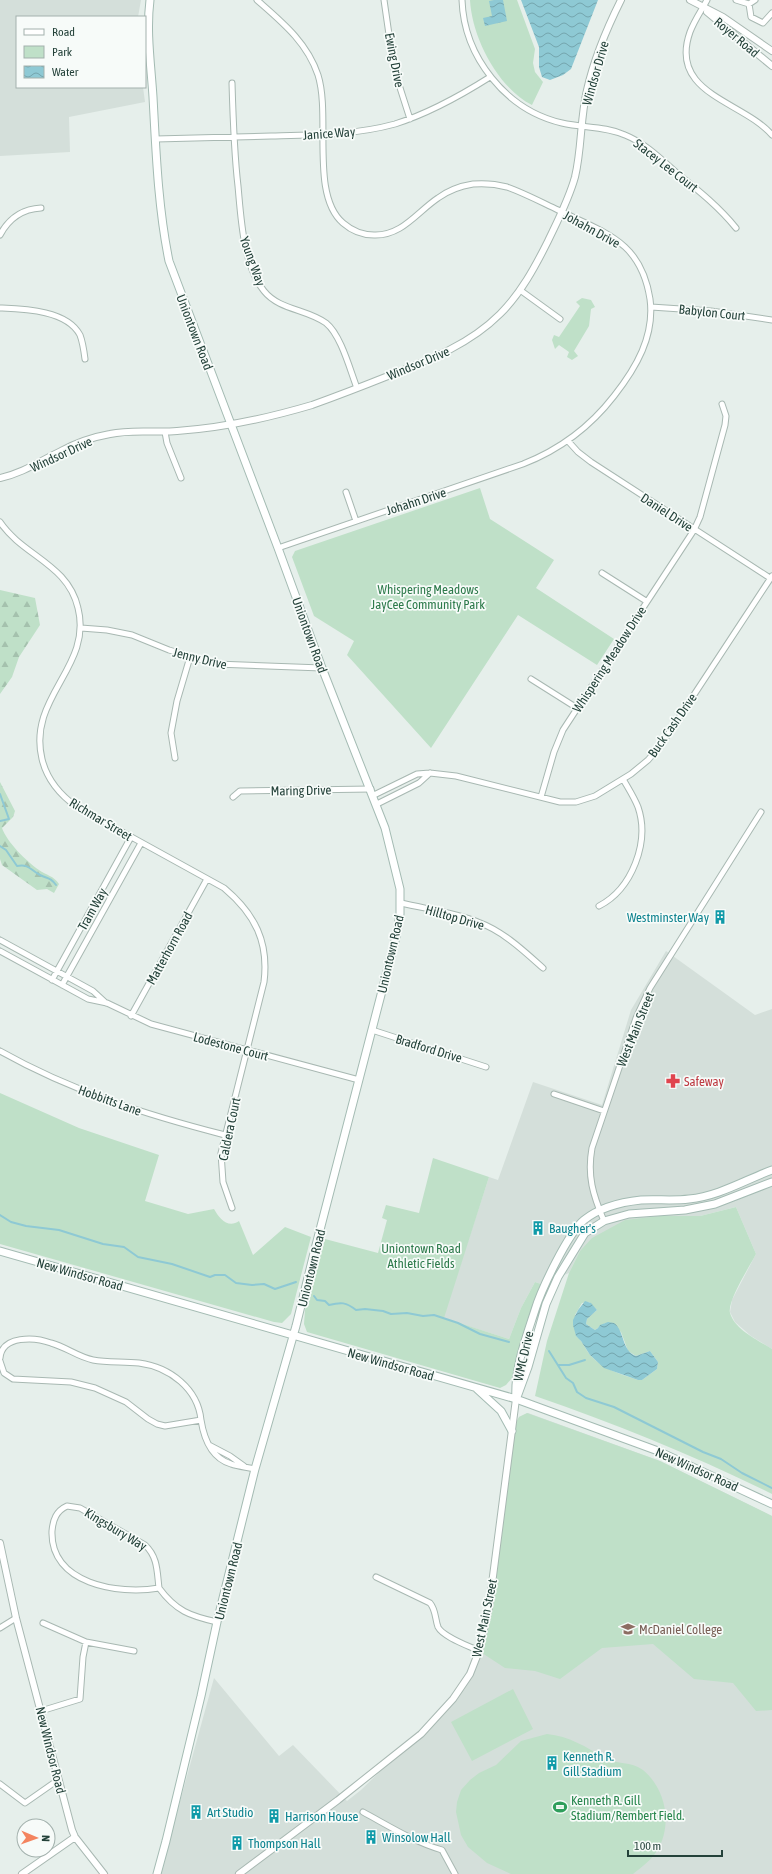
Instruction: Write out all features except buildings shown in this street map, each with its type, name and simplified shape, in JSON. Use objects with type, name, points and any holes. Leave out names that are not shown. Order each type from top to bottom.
[{"type":"main road","name":"Uniontown Road","points":[[150,0],[149,46],[165,240],[169,261],[322,668],[377,804],[395,862],[401,903],[396,937],[294,1336],[256,1469],[217,1622],[201,1696],[157,1874]]},
{"type":"main road","name":"WMC Drive","points":[[516,1399],[515,1386],[519,1368],[538,1302],[561,1252],[583,1221],[599,1211],[640,1200],[689,1199],[709,1195],[772,1170]]},
{"type":"main road","name":"WMC Drive","points":[[516,1399],[528,1367],[546,1304],[558,1277],[575,1247],[585,1233],[604,1221],[629,1214],[685,1210],[715,1204],[772,1182]]},
{"type":"main road","name":"New Windsor Road","points":[[0,1251],[516,1399],[658,1451],[772,1504]]},
{"type":"main road","points":[[475,1387],[501,1411],[512,1431]]},
{"type":"street","name":"Johahn Drive","points":[[257,0],[296,36],[313,64],[321,88],[325,188],[328,202],[336,216],[343,223],[360,233],[378,235],[394,232],[408,223],[430,203],[448,191],[461,186],[488,184],[509,188],[606,234],[626,248],[639,264],[651,307],[649,332],[646,342],[630,374],[604,408],[568,441],[538,458],[523,464],[278,548]]},
{"type":"street","name":"Ewing Drive","points":[[384,0],[395,73],[410,119]]},
{"type":"street","name":"Stacey Lee Court","points":[[462,0],[465,23],[469,36],[490,77],[502,91],[526,109],[547,119],[613,130],[633,138],[704,195],[736,228]]},
{"type":"street","name":"Windsor Drive","points":[[0,478],[20,473],[61,451],[101,436],[133,431],[165,432],[195,429],[294,410],[426,362],[459,346],[489,324],[520,290],[534,268],[562,212],[574,178],[583,126],[587,90],[592,72],[613,16],[621,0]]},
{"type":"street","name":"Royer Road","points":[[690,0],[723,17],[772,51]]},
{"type":"street","points":[[707,0],[692,26],[688,39],[687,54],[690,72],[704,89],[751,116],[772,135]]},
{"type":"street","points":[[736,0],[749,4]]},
{"type":"street","points":[[749,4],[755,0]]},
{"type":"street","points":[[749,4],[751,17],[762,23],[772,13]]},
{"type":"street","name":"Royer Road","points":[[703,8],[772,66]]},
{"type":"street","name":"Janice Way","points":[[156,139],[323,134],[371,129],[410,119],[455,99],[490,77]]},
{"type":"street","name":"Young Way","points":[[232,83],[233,137],[243,236],[259,283],[264,291],[276,301],[320,319],[331,328],[341,346],[357,388]]},
{"type":"street","points":[[0,235],[10,221],[17,215],[29,209],[41,208]]},
{"type":"street","points":[[520,290],[560,319]]},
{"type":"street","name":"Babylon Court","points":[[651,307],[704,310],[772,320]]},
{"type":"street","points":[[0,308],[31,310],[49,314],[64,320],[76,329],[80,335],[83,343],[85,359]]},
{"type":"street","name":"Whispering Meadow Drive","points":[[541,797],[556,746],[577,708],[694,530],[700,517],[725,425],[726,416],[722,404]]},
{"type":"street","points":[[165,432],[167,443],[181,478]]},
{"type":"street","name":"Daniel Drive","points":[[568,441],[578,452],[591,462],[694,530],[771,577]]},
{"type":"street","points":[[346,492],[356,521]]},
{"type":"street","name":"Richmar Street","points":[[0,522],[9,534],[52,566],[66,582],[75,597],[79,609],[81,628],[75,654],[48,703],[42,719],[39,737],[42,760],[51,782],[70,802],[224,888],[237,899],[254,921],[265,954],[264,982],[248,1050]]},
{"type":"street","points":[[602,573],[646,601]]},
{"type":"street","name":"Buck Cash Drive","points":[[372,792],[418,774],[430,772],[456,776],[560,802],[586,800],[605,791],[648,760],[661,745],[771,577]]},
{"type":"street","name":"Jenny Drive","points":[[81,628],[107,630],[132,635],[169,650],[216,664],[235,666],[322,668]]},
{"type":"street","points":[[175,758],[171,733],[177,701],[190,657]]},
{"type":"street","points":[[531,679],[577,708]]},
{"type":"street","points":[[377,804],[418,783],[430,772]]},
{"type":"street","points":[[599,906],[611,899],[622,887],[633,867],[640,848],[640,815],[634,798],[623,779]]},
{"type":"street","name":"Maring Drive","points":[[233,798],[240,792],[372,792]]},
{"type":"street","name":"West Main Street","points":[[604,1221],[593,1196],[590,1179],[590,1158],[604,1111],[643,1001],[761,812]]},
{"type":"street","name":"Tram Way","points":[[52,980],[131,837]]},
{"type":"street","name":"Tram Way","points":[[62,985],[141,843]]},
{"type":"street","name":"Matterhorn Road","points":[[131,1016],[207,879]]},
{"type":"street","name":"Hilltop Drive","points":[[401,903],[478,922],[526,952],[542,968]]},
{"type":"street","name":"Lodestone Court","points":[[0,940],[58,970],[93,991],[107,1003],[131,1016],[151,1024],[359,1080]]},
{"type":"street","name":"Lodestone Court","points":[[0,952],[88,999],[107,1003]]},
{"type":"street","name":"Bradford Drive","points":[[372,1030],[486,1067]]},
{"type":"street","name":"Caldera Court","points":[[232,1208],[222,1182],[221,1153],[248,1050]]},
{"type":"street","name":"Hobbitts Lane","points":[[0,1051],[42,1073],[99,1097],[162,1119],[225,1135]]},
{"type":"street","points":[[554,1094],[604,1111]]},
{"type":"street","points":[[0,1358],[2,1350],[10,1343],[21,1339],[34,1340],[50,1342],[83,1357],[95,1360],[130,1362],[153,1366],[167,1372],[188,1388],[198,1404],[203,1436],[212,1451],[224,1461],[233,1465],[256,1469]]},
{"type":"street","points":[[0,1361],[4,1372],[13,1379],[70,1382],[95,1388],[126,1402],[157,1424],[165,1426],[201,1420]]},
{"type":"street","name":"West Main Street","points":[[239,1874],[338,1800],[421,1734],[444,1710],[463,1686],[473,1668],[479,1651],[489,1607],[516,1399]]},
{"type":"street","name":"Kingsbury Way","points":[[159,1588],[142,1591],[124,1590],[88,1580],[69,1572],[59,1561],[53,1546],[53,1528],[56,1515],[67,1506],[80,1508],[145,1545],[154,1554],[159,1588],[172,1605],[196,1617],[217,1622]]},
{"type":"street","name":"New Windsor Road","points":[[0,1543],[16,1618],[58,1780],[75,1837],[104,1874]]},
{"type":"street","points":[[376,1578],[430,1603],[434,1611],[437,1625],[442,1632],[479,1651]]},
{"type":"street","points":[[0,1628],[16,1618]]},
{"type":"street","points":[[43,1623],[86,1642],[134,1651]]},
{"type":"street","points":[[41,1711],[80,1699],[83,1657],[86,1642]]},
{"type":"street","points":[[0,1784],[25,1803],[58,1780]]},
{"type":"street","points":[[363,1812],[411,1838],[442,1850],[455,1874]]},
{"type":"street","points":[[22,1874],[75,1837]]},
{"type":"shaded area","points":[[0,0],[141,0],[138,16],[16,16],[16,88],[143,88],[145,102],[69,117],[70,152],[0,156]]},
{"type":"shaded area","points":[[666,951],[755,1015],[772,1009],[772,1349],[751,1336],[735,1322],[730,1312],[732,1300],[756,1254],[736,1207],[700,1216],[660,1216],[580,1251],[569,1273],[541,1284],[535,1282],[521,1308],[509,1339],[443,1318],[489,1177],[498,1180],[533,1082],[602,1105],[631,1010]]},
{"type":"shaded area","name":"McDaniel College","points":[[528,1413],[660,1461],[772,1516],[772,1874],[160,1874],[214,1678],[279,1756],[293,1745],[347,1801],[361,1790],[449,1704],[479,1651],[519,1417]]},
{"type":"green space","points":[[470,0],[517,0],[535,49],[533,63],[535,72],[543,82],[532,105],[519,97],[508,86],[489,60],[481,45],[472,14]]},
{"type":"green space","points":[[582,298],[591,300],[595,307],[591,309],[589,326],[574,351],[578,356],[572,360],[567,357],[569,352],[559,345],[555,349],[552,340],[554,335],[559,337],[580,306],[576,302]]},
{"type":"green space","name":"Whispering Meadows JayCee Community Park","points":[[480,488],[490,519],[554,560],[536,588],[614,639],[597,665],[518,615],[431,748],[347,655],[354,641],[314,616],[292,557],[295,551]]},
{"type":"green space","points":[[0,590],[35,598],[40,625],[19,657],[12,677],[0,694]]},
{"type":"green space","points":[[0,782],[15,811],[13,817],[2,828],[4,833],[12,845],[28,862],[57,881],[59,884],[54,893],[47,889],[37,890],[2,865],[0,859]]},
{"type":"green space","points":[[0,1093],[79,1128],[159,1155],[145,1201],[188,1214],[214,1209],[221,1219],[228,1223],[231,1224],[239,1221],[253,1255],[285,1227],[311,1237],[291,1314],[282,1323],[274,1322],[0,1244]]},
{"type":"green space","name":"Uniontown Road Athletic Fields","points":[[433,1158],[489,1177],[444,1318],[509,1339],[521,1308],[535,1282],[541,1284],[533,1303],[512,1378],[506,1385],[500,1388],[307,1332],[304,1324],[305,1310],[325,1239],[378,1253],[387,1220],[382,1218],[386,1205],[419,1213]]},
{"type":"green space","points":[[736,1207],[756,1254],[735,1292],[730,1313],[737,1325],[772,1349],[772,1494],[655,1441],[535,1396],[547,1341],[569,1273],[580,1251],[592,1238],[625,1220],[660,1216],[700,1216]],"holes":[[[589,1302],[597,1310],[587,1319],[586,1324],[595,1330],[605,1323],[611,1323],[621,1332],[628,1351],[636,1356],[650,1351],[658,1362],[657,1369],[642,1380],[638,1380],[607,1368],[596,1361],[576,1336],[575,1315],[582,1303]]]},
{"type":"green space","points":[[527,1413],[660,1461],[772,1516],[772,1710],[756,1711],[733,1683],[694,1679],[653,1644],[602,1648],[560,1679],[535,1671],[505,1668],[479,1651],[515,1424],[519,1417]]},
{"type":"green space","points":[[513,1689],[533,1729],[472,1761],[451,1722]]},
{"type":"green space","name":"Kenneth R. Gill Stadium/Rembert Field.","points":[[547,1734],[563,1737],[614,1762],[634,1765],[643,1770],[657,1787],[665,1808],[665,1830],[662,1841],[652,1857],[633,1874],[511,1874],[487,1863],[468,1847],[461,1835],[456,1812],[457,1802],[461,1790],[479,1773],[496,1765],[521,1741]]},
{"type":"water","points":[[503,0],[507,21],[485,26],[483,18],[492,16],[489,1]]},
{"type":"water","points":[[521,0],[598,0],[571,69],[563,75],[550,80],[542,77],[539,67],[539,47]]},
{"type":"water","points":[[585,1301],[591,1303],[597,1310],[587,1319],[586,1324],[595,1330],[600,1325],[608,1322],[614,1323],[620,1331],[625,1345],[631,1353],[636,1356],[650,1351],[658,1362],[657,1369],[642,1380],[638,1380],[604,1368],[590,1355],[576,1336],[573,1325],[573,1320],[578,1310]]},
{"type":"waterway","points":[[0,794],[9,819],[0,821]]},
{"type":"waterway","points":[[0,846],[6,850],[17,866],[25,866],[50,879],[56,885]]},
{"type":"waterway","points":[[0,1215],[11,1222],[26,1226],[59,1230],[103,1244],[124,1247],[138,1257],[172,1264],[210,1277],[215,1275],[225,1275],[236,1283],[252,1285],[264,1284],[275,1289],[296,1282]]},
{"type":"waterway","points":[[314,1296],[317,1300],[325,1301],[329,1305],[343,1303],[356,1310],[365,1309],[383,1311],[391,1314],[407,1313],[423,1316],[434,1315],[458,1323],[480,1334],[509,1342]]},
{"type":"waterway","points":[[549,1351],[566,1378],[573,1383],[577,1392],[586,1398],[614,1407],[703,1452],[721,1459],[742,1473],[772,1488]]},
{"type":"waterway","points":[[558,1365],[569,1365],[585,1360]]},
{"type":"place","name":"Westminster Way","points":[[720,917]]},
{"type":"place","name":"Safeway","points":[[673,1081]]},
{"type":"place","name":"Baugher's","points":[[538,1228]]},
{"type":"place","name":"McDaniel College","points":[[628,1629]]},
{"type":"place","name":"Kenneth R. Gill Stadium","points":[[552,1763]]},
{"type":"place","name":"Kenneth R. Gill Stadium/Rembert Field.","points":[[560,1807]]},
{"type":"place","name":"Art Studio","points":[[196,1812]]},
{"type":"place","name":"Harrison House","points":[[274,1816]]},
{"type":"place","name":"Winsolow Hall","points":[[371,1837]]},
{"type":"place","name":"Thompson Hall","points":[[237,1843]]}]
